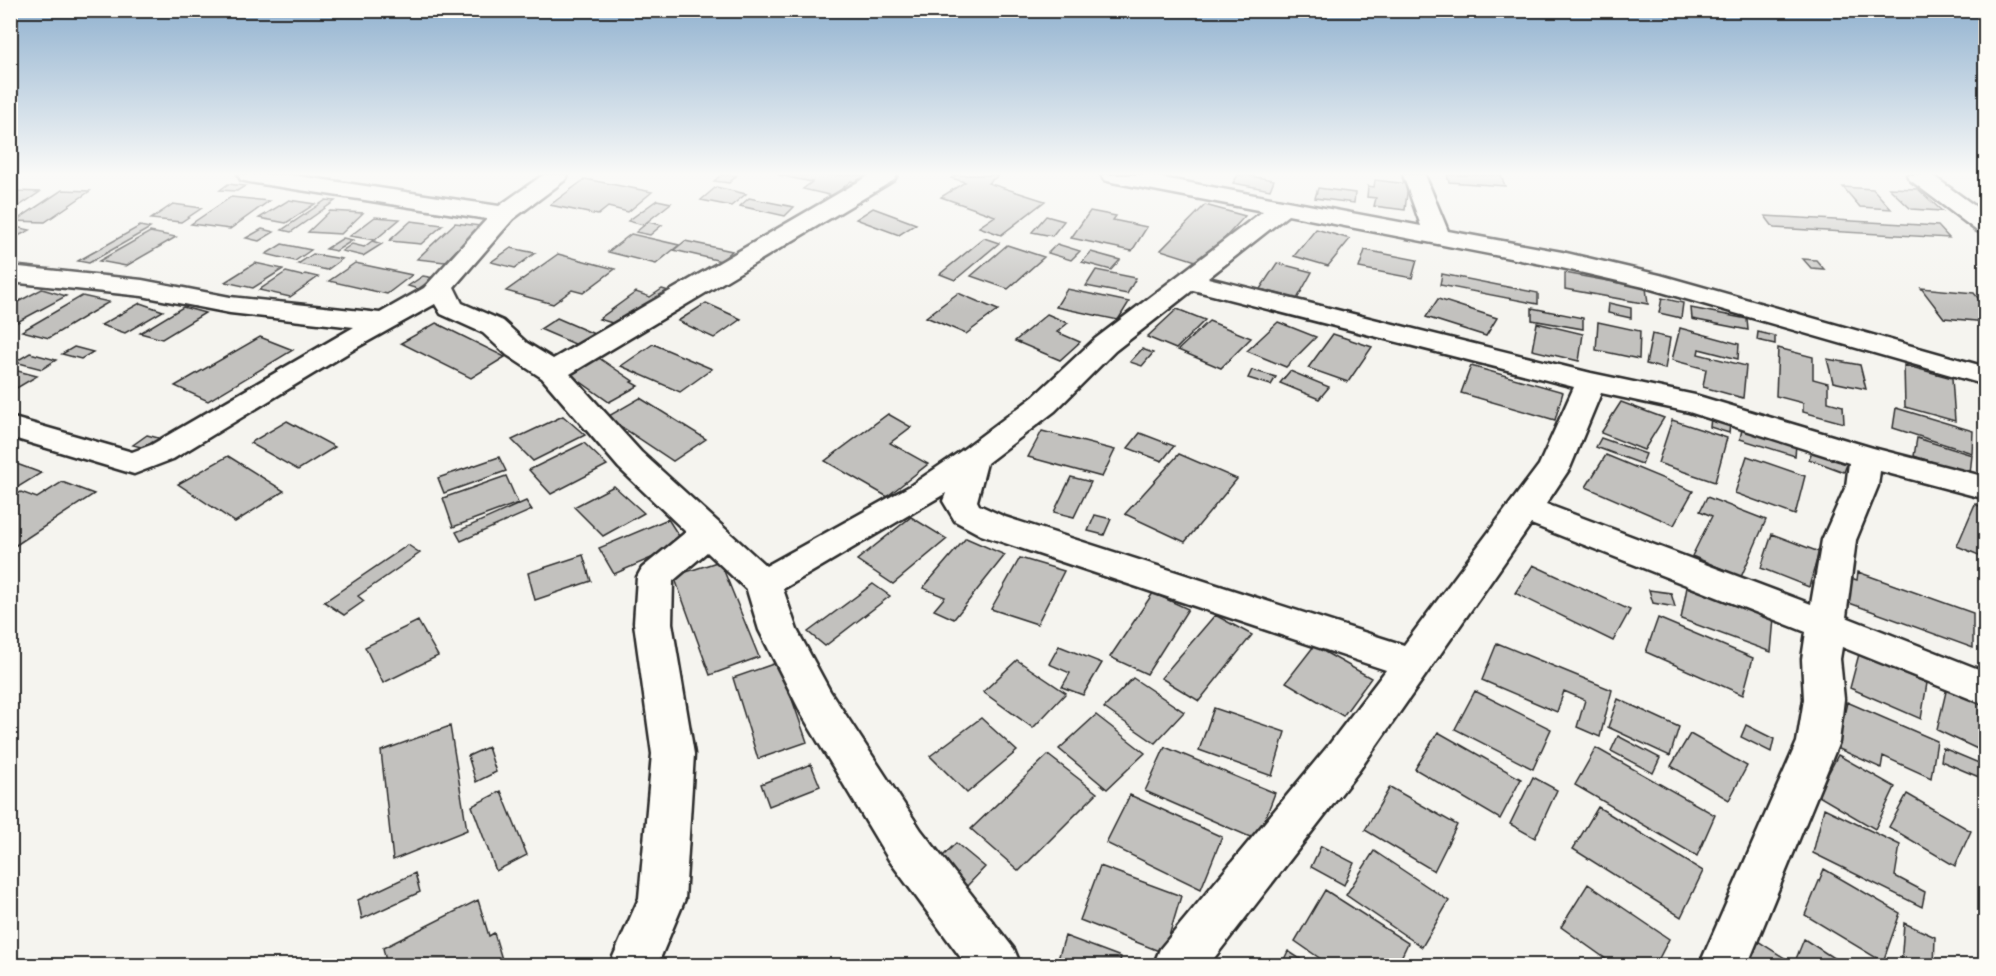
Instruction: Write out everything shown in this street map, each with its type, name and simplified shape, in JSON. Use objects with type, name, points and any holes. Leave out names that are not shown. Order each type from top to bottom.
[{"type":"street","points":[[10,427],[134,463],[162,452],[346,342],[433,294],[498,221]]},
{"type":"street","points":[[552,372],[809,221]]},
{"type":"street","points":[[763,584],[922,494],[972,458],[1044,404],[1105,345],[1266,221]]},
{"type":"street","points":[[1351,221],[1562,260],[1651,281],[1986,376]]},
{"type":"street","points":[[1431,221],[1437,236]]},
{"type":"street","points":[[11,274],[142,288],[230,305],[385,322]]},
{"type":"street","points":[[1188,281],[1591,382],[1695,404],[1866,457],[1985,487]]},
{"type":"street","points":[[440,286],[451,308],[493,327],[517,349],[552,372],[630,460],[763,584],[778,630],[816,703],[905,845],[997,966]]},
{"type":"street","points":[[1177,966],[1343,759],[1525,509],[1554,468],[1591,382]]},
{"type":"street","points":[[1723,966],[1818,742],[1824,699],[1821,659],[1839,540],[1862,486],[1866,457]]},
{"type":"street","points":[[972,458],[960,501],[967,513],[993,526],[1073,550],[1412,663]]},
{"type":"street","points":[[922,494],[960,501]]},
{"type":"street","points":[[1525,509],[1825,624],[1986,689]]},
{"type":"street","points":[[633,966],[662,899],[673,754],[653,623],[655,577],[667,564],[691,549],[706,533]]},
{"type":"building","points":[[16,221],[47,221],[45,222]]},
{"type":"building","points":[[196,221],[242,221],[230,229],[191,224]]},
{"type":"building","points":[[296,221],[307,221],[291,232],[282,230]]},
{"type":"building","points":[[320,221],[355,221],[341,234],[308,232]]},
{"type":"building","points":[[370,221],[398,221],[375,240],[350,236]]},
{"type":"building","points":[[411,221],[443,225],[421,244],[389,241]]},
{"type":"building","points":[[629,221],[649,221],[643,225]]},
{"type":"building","points":[[860,221],[907,221],[916,224],[899,235]]},
{"type":"building","points":[[988,221],[1020,221],[1001,235],[979,227]]},
{"type":"building","points":[[1042,221],[1064,221],[1052,236],[1032,232]]},
{"type":"building","points":[[1083,221],[1116,221],[1147,227],[1132,251],[1071,238]]},
{"type":"building","points":[[1190,221],[1241,221],[1202,263],[1161,250]]},
{"type":"building","points":[[1768,221],[1844,221],[1938,226],[1949,238],[1774,228]]},
{"type":"building","points":[[648,222],[662,225],[650,235],[636,232]]},
{"type":"building","points":[[455,223],[481,226],[445,262],[417,259]]},
{"type":"building","points":[[10,226],[30,230],[10,240]]},
{"type":"building","points":[[140,226],[150,228],[89,263],[78,261]]},
{"type":"building","points":[[262,229],[274,232],[259,241],[246,238]]},
{"type":"building","points":[[1316,229],[1350,239],[1328,266],[1294,256]]},
{"type":"building","points":[[150,232],[176,237],[126,266],[99,261]]},
{"type":"building","points":[[631,234],[679,245],[656,264],[608,252]]},
{"type":"building","points":[[343,238],[353,240],[336,251],[326,249]]},
{"type":"building","points":[[984,238],[999,243],[955,280],[940,274]]},
{"type":"building","points":[[372,241],[382,244],[363,256],[342,251],[352,244],[364,247]]},
{"type":"building","points":[[685,241],[732,251],[721,261],[674,250]]},
{"type":"building","points":[[282,244],[311,250],[295,261],[266,254]]},
{"type":"building","points":[[1057,244],[1080,251],[1071,260],[1048,253]]},
{"type":"building","points":[[1007,245],[1044,257],[1008,289],[971,276]]},
{"type":"building","points":[[511,248],[535,253],[515,268],[491,262]]},
{"type":"building","points":[[1365,250],[1417,260],[1412,278],[1359,268]]},
{"type":"building","points":[[1091,252],[1120,260],[1111,270],[1082,262]]},
{"type":"building","points":[[313,254],[342,259],[327,270],[298,264]]},
{"type":"building","points":[[558,254],[615,269],[583,293],[572,290],[553,304],[506,291]]},
{"type":"building","points":[[1803,259],[1816,260],[1824,269],[1811,268]]},
{"type":"building","points":[[255,263],[283,269],[253,288],[225,282]]},
{"type":"building","points":[[355,263],[412,275],[387,294],[329,281]]},
{"type":"building","points":[[1277,263],[1312,272],[1297,299],[1260,289]]},
{"type":"building","points":[[1096,270],[1136,278],[1127,294],[1086,286]]},
{"type":"building","points":[[286,272],[318,277],[290,297],[259,290]]},
{"type":"building","points":[[1565,273],[1646,288],[1648,304],[1565,289]]},
{"type":"building","points":[[1442,274],[1538,293],[1538,304],[1440,285]]},
{"type":"building","points":[[423,276],[434,278],[418,289],[408,286]]},
{"type":"building","points":[[1921,288],[1974,293],[1986,308],[1986,322],[1944,318]]},
{"type":"building","points":[[42,289],[66,296],[10,326],[10,306]]},
{"type":"building","points":[[662,289],[669,291],[622,326],[599,319],[636,292],[650,297]]},
{"type":"building","points":[[1067,289],[1129,302],[1118,320],[1056,307]]},
{"type":"building","points":[[958,293],[998,310],[966,334],[926,317]]},
{"type":"building","points":[[82,296],[109,302],[49,338],[22,331]]},
{"type":"building","points":[[1662,298],[1683,303],[1681,318],[1659,313]]},
{"type":"building","points":[[1438,299],[1497,318],[1486,336],[1426,317]]},
{"type":"building","points":[[140,303],[163,311],[125,333],[101,325]]},
{"type":"building","points":[[706,303],[741,319],[714,338],[678,321]]},
{"type":"building","points":[[1609,303],[1631,308],[1631,318],[1608,313]]},
{"type":"building","points":[[183,307],[205,313],[162,339],[140,333]]},
{"type":"building","points":[[1532,308],[1583,318],[1583,329],[1532,320]]},
{"type":"building","points":[[1691,308],[1747,319],[1748,330],[1692,319]]},
{"type":"building","points":[[1177,309],[1205,320],[1176,349],[1147,337]]},
{"type":"building","points":[[1047,314],[1068,323],[1057,332],[1080,342],[1060,360],[1015,341]]},
{"type":"building","points":[[557,318],[601,337],[584,348],[540,329]]},
{"type":"building","points":[[1209,321],[1251,338],[1221,368],[1178,350]]},
{"type":"building","points":[[1278,322],[1316,337],[1286,367],[1247,351]]},
{"type":"building","points":[[1598,322],[1640,331],[1639,359],[1596,350]]},
{"type":"building","points":[[436,323],[505,357],[471,378],[401,343]]},
{"type":"building","points":[[1537,323],[1583,334],[1579,361],[1532,350]]},
{"type":"building","points":[[1680,328],[1739,344],[1738,359],[1699,349],[1698,354],[1746,366],[1743,398],[1703,387],[1706,369],[1672,360]]},
{"type":"building","points":[[1758,332],[1775,336],[1775,344],[1757,340]]},
{"type":"building","points":[[1333,334],[1372,347],[1348,382],[1308,368]]},
{"type":"building","points":[[1652,334],[1670,338],[1665,369],[1646,364]]},
{"type":"building","points":[[260,337],[293,350],[208,401],[175,386]]},
{"type":"building","points":[[653,344],[712,369],[680,392],[621,366]]},
{"type":"building","points":[[74,347],[93,352],[81,359],[62,354]]},
{"type":"building","points":[[1778,348],[1813,357],[1813,379],[1828,383],[1828,402],[1843,406],[1844,423],[1803,412],[1803,403],[1776,396]]},
{"type":"building","points":[[1142,349],[1153,353],[1142,366],[1130,362]]},
{"type":"building","points":[[30,353],[56,360],[42,369],[15,362]]},
{"type":"building","points":[[593,354],[638,386],[609,402],[564,370]]},
{"type":"building","points":[[1827,359],[1860,365],[1866,389],[1833,382]]},
{"type":"building","points":[[1904,365],[1952,378],[1955,421],[1905,407]]},
{"type":"building","points":[[1471,366],[1563,392],[1555,420],[1461,393]]},
{"type":"building","points":[[10,369],[37,376],[10,392]]},
{"type":"building","points":[[1252,370],[1276,377],[1271,385],[1248,378]]},
{"type":"building","points":[[1290,371],[1329,387],[1319,399],[1280,383]]},
{"type":"building","points":[[640,398],[706,439],[673,461],[607,417]]},
{"type":"building","points":[[1621,402],[1664,418],[1644,450],[1601,433]]},
{"type":"building","points":[[1896,408],[1973,431],[1972,453],[1893,428]]},
{"type":"building","points":[[888,414],[911,427],[890,443],[928,464],[889,495],[896,498],[893,500],[825,461]]},
{"type":"building","points":[[563,416],[585,435],[533,461],[512,440]]},
{"type":"building","points":[[1711,417],[1730,423],[1729,433],[1710,427]]},
{"type":"building","points":[[1672,420],[1727,438],[1715,482],[1658,463]]},
{"type":"building","points":[[287,421],[335,447],[298,470],[250,443]]},
{"type":"building","points":[[1742,429],[1796,445],[1795,456],[1740,439]]},
{"type":"building","points":[[1042,431],[1115,450],[1102,477],[1028,457]]},
{"type":"building","points":[[1140,433],[1174,446],[1162,461],[1128,448]]},
{"type":"building","points":[[147,435],[166,440],[153,450],[133,445]]},
{"type":"building","points":[[1601,438],[1646,454],[1642,464],[1596,447]]},
{"type":"building","points":[[1917,438],[1972,455],[1970,474],[1914,456]]},
{"type":"building","points":[[584,443],[607,465],[551,494],[529,470]]},
{"type":"building","points":[[1813,449],[1848,462],[1844,472],[1809,459]]},
{"type":"building","points":[[1179,454],[1237,479],[1185,542],[1125,514]]},
{"type":"building","points":[[1606,455],[1693,491],[1674,525],[1586,487]]},
{"type":"building","points":[[228,456],[284,491],[235,522],[178,484]]},
{"type":"building","points":[[1747,456],[1805,476],[1795,515],[1735,493]]},
{"type":"building","points":[[499,457],[506,471],[444,493],[438,478]]},
{"type":"building","points":[[14,463],[41,473],[10,492],[10,465]]},
{"type":"building","points":[[506,476],[518,503],[453,527],[443,498]]},
{"type":"building","points":[[1071,477],[1091,482],[1074,517],[1054,512]]},
{"type":"building","points":[[62,482],[94,494],[10,549],[10,498],[21,492],[37,498]]},
{"type":"building","points":[[614,486],[644,513],[603,536],[574,507]]},
{"type":"building","points":[[1707,497],[1766,520],[1741,577],[1692,556],[1712,516],[1700,511]]},
{"type":"building","points":[[526,501],[532,510],[461,541],[456,532]]},
{"type":"building","points":[[1975,504],[1986,509],[1986,558],[1957,546]]},
{"type":"building","points":[[1095,515],[1111,519],[1104,535],[1088,531]]},
{"type":"building","points":[[911,517],[947,539],[893,584],[857,560]]},
{"type":"building","points":[[668,519],[684,544],[614,574],[599,548]]},
{"type":"building","points":[[1772,534],[1819,552],[1809,587],[1761,568]]},
{"type":"building","points":[[966,538],[1005,555],[954,619],[934,610],[945,597],[923,588]]},
{"type":"building","points":[[408,545],[420,553],[358,596],[364,601],[344,615],[324,602]]},
{"type":"building","points":[[583,555],[591,581],[535,600],[528,573]]},
{"type":"building","points":[[1020,558],[1064,571],[1037,624],[991,609]]},
{"type":"building","points":[[720,561],[759,657],[710,675],[674,576]]},
{"type":"building","points":[[1533,565],[1630,610],[1613,641],[1515,593]]},
{"type":"building","points":[[1858,572],[1973,613],[1973,648],[1841,600],[1845,576],[1857,580]]},
{"type":"building","points":[[873,584],[890,596],[825,646],[808,632]]},
{"type":"building","points":[[1687,587],[1774,618],[1771,652],[1681,619]]},
{"type":"building","points":[[1649,590],[1671,593],[1675,607],[1653,603]]},
{"type":"building","points":[[1153,593],[1188,609],[1147,674],[1110,657]]},
{"type":"building","points":[[1215,615],[1252,635],[1199,701],[1161,678]]},
{"type":"building","points":[[1658,618],[1753,658],[1743,695],[1646,652]]},
{"type":"building","points":[[418,621],[438,656],[383,683],[365,647]]},
{"type":"building","points":[[1497,643],[1612,690],[1600,737],[1577,727],[1585,700],[1564,691],[1557,712],[1482,680]]},
{"type":"building","points":[[1059,646],[1102,663],[1083,695],[1062,687],[1070,673],[1049,664]]},
{"type":"building","points":[[1314,646],[1371,678],[1343,716],[1286,682]]},
{"type":"building","points":[[1859,654],[1927,683],[1921,719],[1850,688]]},
{"type":"building","points":[[1017,660],[1066,693],[1033,728],[983,692]]},
{"type":"building","points":[[779,662],[807,742],[758,759],[733,678]]},
{"type":"building","points":[[1133,678],[1184,712],[1155,743],[1104,708]]},
{"type":"building","points":[[1948,683],[1986,700],[1986,753],[1937,730]]},
{"type":"building","points":[[1475,691],[1551,729],[1533,769],[1455,729]]},
{"type":"building","points":[[1618,699],[1679,727],[1670,756],[1608,727]]},
{"type":"building","points":[[1847,702],[1937,741],[1931,778],[1883,756],[1881,768],[1837,748]]},
{"type":"building","points":[[1214,708],[1285,732],[1272,776],[1199,750]]},
{"type":"building","points":[[1096,715],[1145,753],[1107,789],[1059,749]]},
{"type":"building","points":[[981,718],[1017,751],[967,793],[930,756]]},
{"type":"building","points":[[1746,725],[1774,739],[1771,752],[1741,737]]},
{"type":"building","points":[[450,726],[467,830],[393,860],[381,751]]},
{"type":"building","points":[[1438,732],[1521,779],[1500,819],[1415,769]]},
{"type":"building","points":[[1690,734],[1747,766],[1729,800],[1671,766]]},
{"type":"building","points":[[1618,736],[1660,758],[1653,773],[1611,751]]},
{"type":"building","points":[[488,747],[496,772],[476,782],[468,756]]},
{"type":"building","points":[[1165,747],[1275,793],[1257,840],[1145,791]]},
{"type":"building","points":[[1596,748],[1715,815],[1697,856],[1575,785]]},
{"type":"building","points":[[1943,748],[1986,766],[1986,780],[1941,761]]},
{"type":"building","points":[[1048,755],[1097,793],[1019,871],[971,829]]},
{"type":"building","points":[[1838,755],[1895,787],[1875,829],[1817,795]]},
{"type":"building","points":[[811,764],[820,786],[769,806],[761,784]]},
{"type":"building","points":[[1533,777],[1557,790],[1535,838],[1510,824]]},
{"type":"building","points":[[1390,787],[1457,825],[1434,871],[1365,830]]},
{"type":"building","points":[[501,791],[527,855],[496,871],[472,806]]},
{"type":"building","points":[[1907,794],[1971,831],[1955,866],[1889,827]]},
{"type":"building","points":[[1130,795],[1222,837],[1201,889],[1106,843]]},
{"type":"building","points":[[1598,807],[1703,871],[1681,917],[1573,849]]},
{"type":"building","points":[[1824,808],[1900,845],[1895,876],[1925,892],[1922,907],[1813,853]]},
{"type":"building","points":[[956,843],[985,867],[967,886],[937,862]]},
{"type":"building","points":[[1321,846],[1354,863],[1344,885],[1311,867]]},
{"type":"building","points":[[1374,851],[1449,901],[1422,947],[1346,895]]},
{"type":"building","points":[[1100,866],[1181,896],[1164,953],[1080,920]]},
{"type":"building","points":[[1824,869],[1900,913],[1883,962],[1805,915]]},
{"type":"building","points":[[415,873],[420,892],[362,919],[358,900]]},
{"type":"building","points":[[1588,884],[1669,939],[1655,966],[1616,966],[1561,927]]},
{"type":"building","points":[[1325,890],[1408,943],[1397,966],[1331,966],[1295,941]]},
{"type":"building","points":[[478,900],[489,936],[494,933],[504,966],[387,966],[383,948]]},
{"type":"building","points":[[1904,923],[1935,937],[1934,966],[1901,966]]},
{"type":"building","points":[[1983,935],[1986,936],[1986,958],[1979,954]]},
{"type":"building","points":[[1065,936],[1121,957],[1119,966],[1056,966]]},
{"type":"building","points":[[1804,939],[1846,966],[1755,966],[1749,962],[1758,941],[1794,964]]},
{"type":"building","points":[[1288,951],[1311,966],[1281,966]]}]
